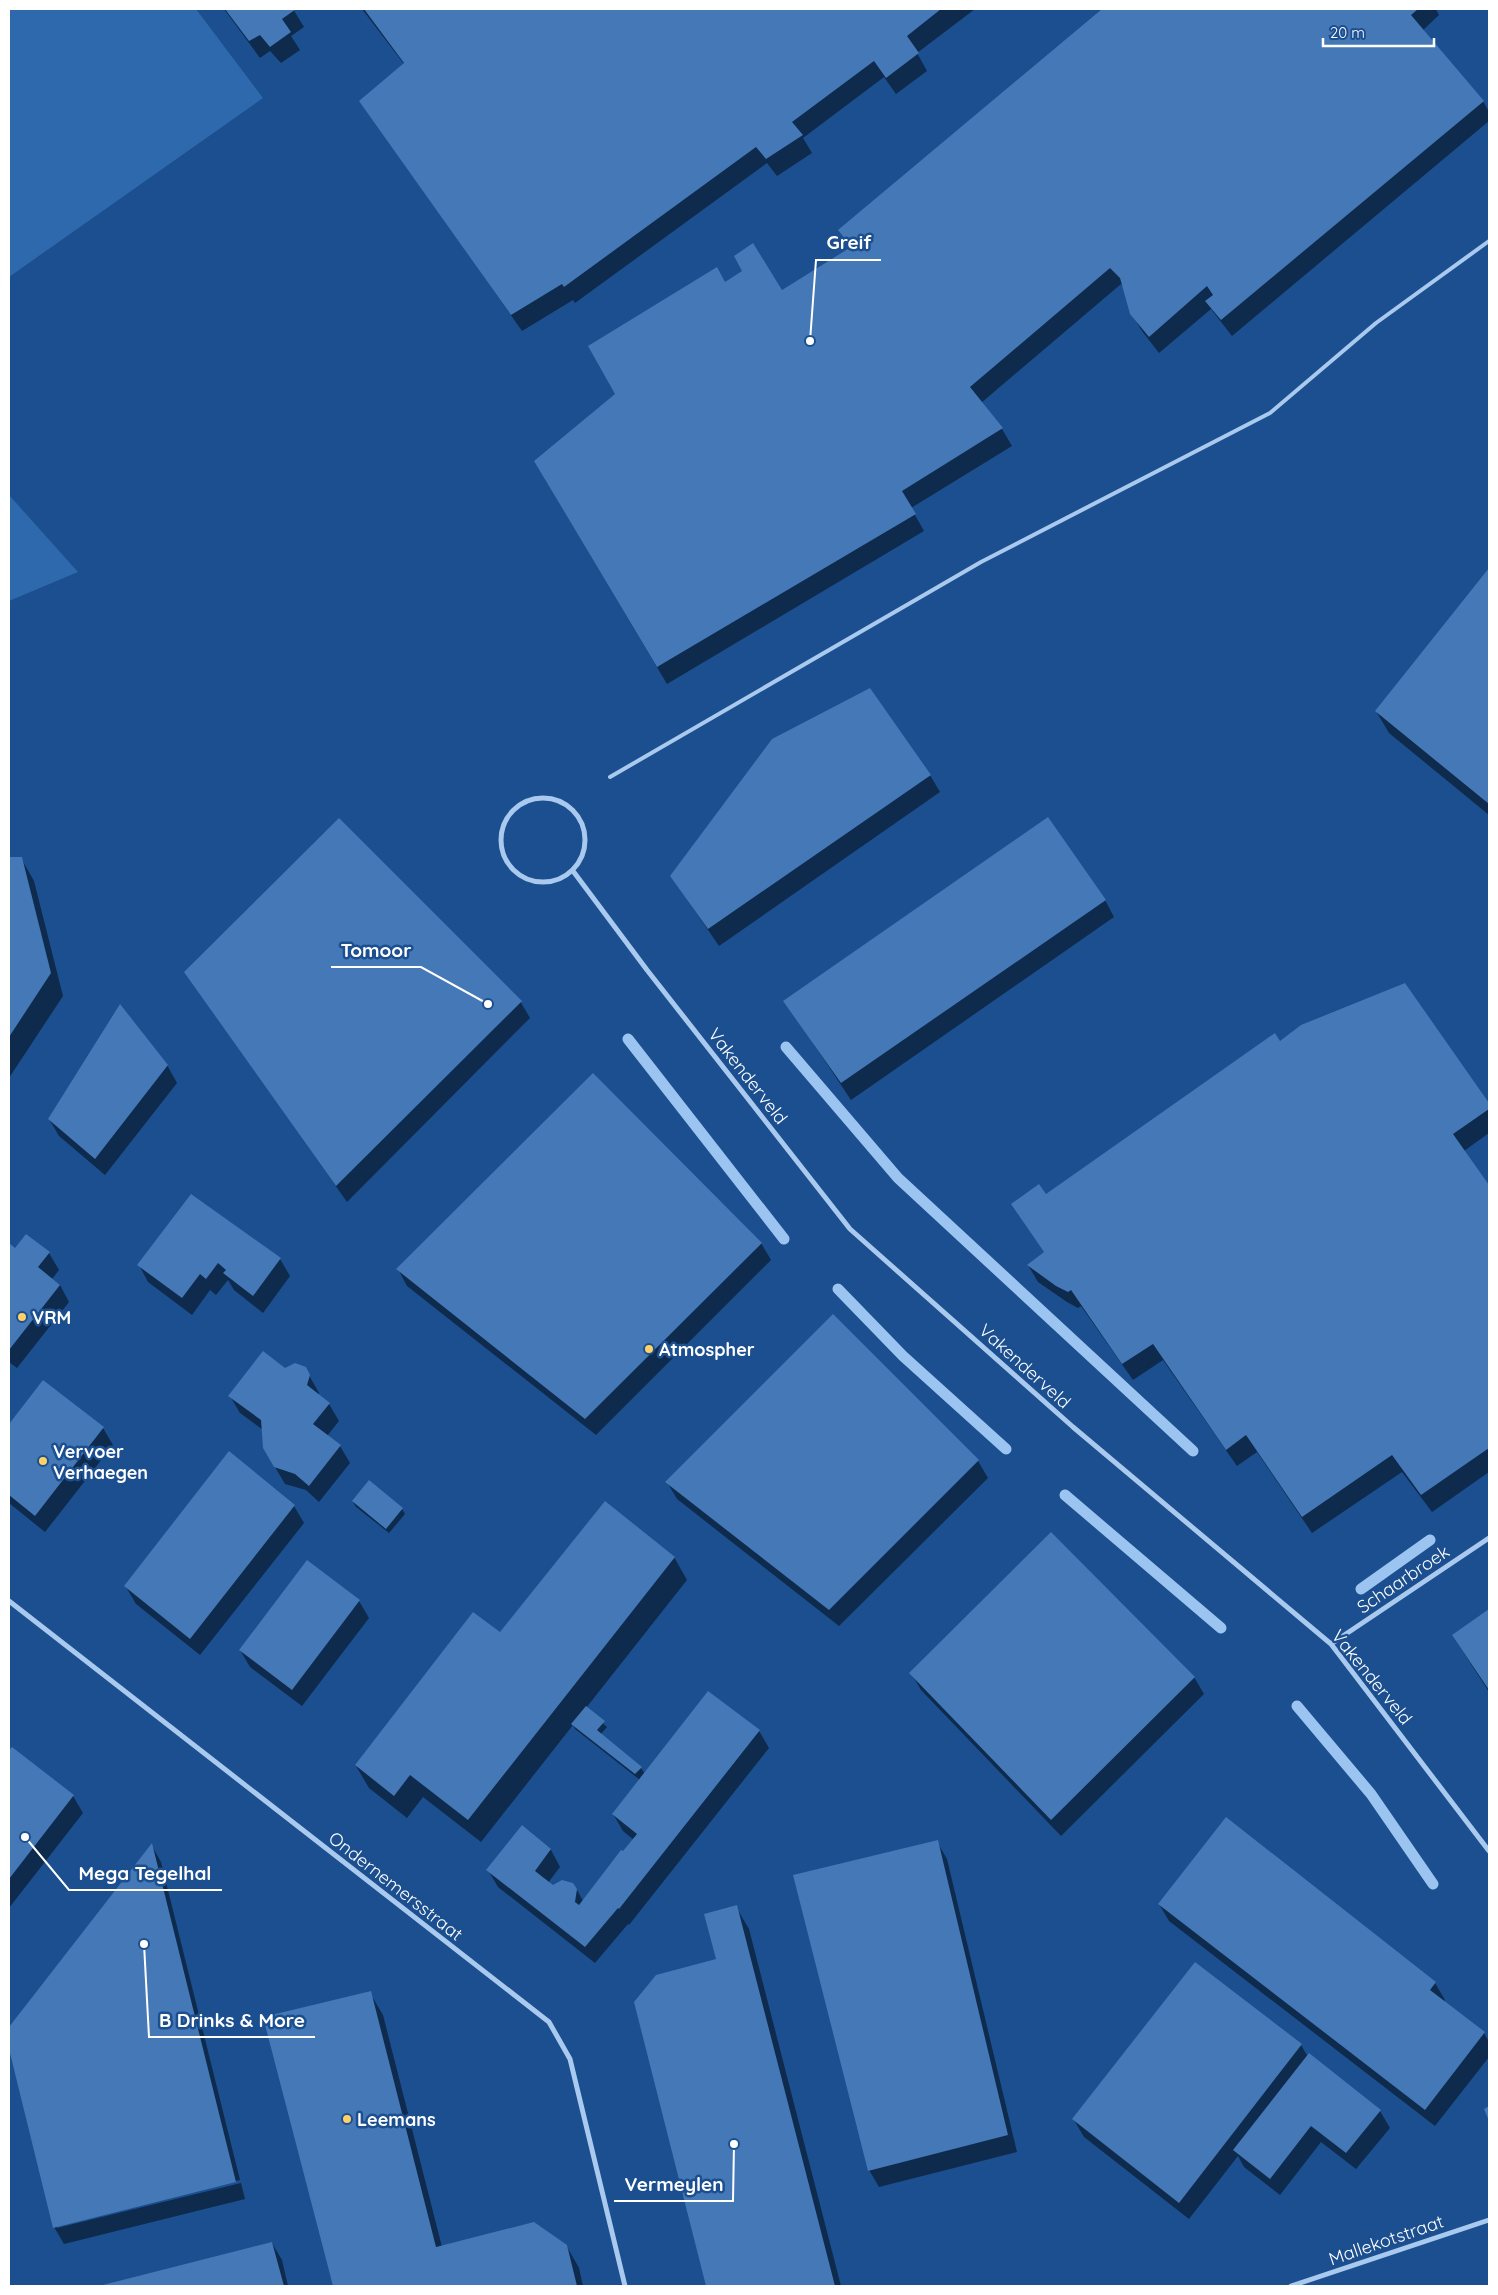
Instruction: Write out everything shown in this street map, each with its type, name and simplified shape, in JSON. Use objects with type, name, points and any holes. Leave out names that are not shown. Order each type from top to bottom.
[{"type":"street","points":[[541,797],[555,799],[579,817],[585,830],[586,845],[581,860],[573,871],[560,879],[546,882],[532,881],[518,874],[507,862],[502,847],[501,833],[506,818],[514,809],[526,801],[541,797]]},
{"type":"street","name":"Vakenderveld","points":[[573,871],[647,970],[850,1228],[1073,1427],[1331,1644],[1489,1851]]},
{"type":"street","name":"Schaarbroek","points":[[1331,1644],[1489,1538]]},
{"type":"street","name":"Ondernemersstraat","points":[[9,1601],[549,2022],[570,2059],[625,2286]]},
{"type":"street","name":"Mallekotstraat","points":[[1291,2286],[1489,2220]]},
{"type":"lane","points":[[610,777],[981,562],[1270,413],[1376,323],[1489,240]]},
{"type":"shaded area","points":[[9,9],[196,9],[263,98],[9,277]]},
{"type":"shaded area","points":[[9,495],[78,572],[9,601]]},
{"type":"building","points":[[225,9],[296,9],[282,19],[291,32],[270,47],[260,35],[249,41]]},
{"type":"building","points":[[364,9],[941,9],[907,36],[919,53],[886,78],[874,61],[792,122],[803,135],[766,159],[756,147],[564,287],[562,284],[511,315],[359,101],[404,63]]},
{"type":"building","points":[[1102,9],[1418,9],[1411,15],[1484,101],[1221,320],[1205,301],[1213,295],[1207,286],[1149,337],[1130,314],[1120,278],[1110,268],[970,387],[1003,428],[902,491],[916,514],[657,667],[534,461],[615,394],[588,346],[717,267],[725,282],[742,271],[734,256],[753,243],[782,290],[851,247],[838,230]]},
{"type":"building","points":[[1489,568],[1489,804],[1375,711]]},
{"type":"building","points":[[870,688],[931,775],[708,929],[670,876],[772,739]]},
{"type":"building","points":[[1048,817],[1106,900],[841,1083],[783,1001]]},
{"type":"building","points":[[339,818],[522,1001],[336,1186],[184,972]]},
{"type":"building","points":[[9,857],[22,857],[51,973],[9,1037]]},
{"type":"building","points":[[1405,983],[1489,1103],[1489,1109],[1453,1134],[1489,1185],[1489,1448],[1421,1495],[1392,1455],[1302,1517],[1246,1435],[1226,1450],[1153,1344],[1122,1364],[1071,1290],[1068,1292],[1056,1286],[1027,1265],[1044,1252],[1011,1204],[1039,1184],[1046,1194],[1275,1033],[1280,1041],[1301,1025]]},
{"type":"building","points":[[120,1004],[168,1065],[95,1159],[48,1119]]},
{"type":"building","points":[[593,1073],[762,1243],[585,1419],[396,1269]]},
{"type":"building","points":[[191,1194],[281,1258],[253,1296],[223,1273],[226,1270],[218,1263],[206,1279],[200,1274],[182,1298],[137,1265]]},
{"type":"building","name":"VRM","points":[[26,1234],[50,1252],[38,1267],[60,1285],[9,1350],[9,1243],[15,1248]]},
{"type":"building","points":[[833,1314],[979,1460],[829,1610],[665,1482]]},
{"type":"building","points":[[263,1351],[285,1368],[295,1363],[306,1367],[310,1375],[307,1385],[330,1403],[313,1424],[341,1445],[309,1486],[295,1474],[274,1467],[263,1448],[261,1420],[228,1396]]},
{"type":"building","name":"Vervoer Verhaegen","points":[[43,1380],[104,1427],[35,1516],[9,1495],[9,1424]]},
{"type":"building","points":[[229,1451],[295,1505],[190,1639],[124,1586]]},
{"type":"building","points":[[369,1480],[403,1508],[386,1529],[352,1501]]},
{"type":"building","points":[[605,1501],[675,1557],[468,1820],[410,1775],[394,1796],[355,1765],[473,1612],[500,1632]]},
{"type":"building","points":[[1051,1532],[1195,1677],[1051,1820],[909,1673]]},
{"type":"building","points":[[307,1560],[360,1600],[292,1690],[239,1650]]},
{"type":"building","points":[[1489,1609],[1489,1690],[1452,1635]]},
{"type":"building","points":[[708,1691],[760,1730],[619,1909],[585,1947],[486,1870],[522,1825],[551,1849],[535,1871],[553,1885],[562,1880],[573,1883],[577,1889],[575,1902],[579,1905],[621,1850],[623,1851],[637,1834],[612,1814]]},
{"type":"building","points":[[586,1706],[605,1721],[597,1730],[642,1767],[635,1774],[571,1724]]},
{"type":"building","points":[[12,1747],[74,1795],[9,1879],[9,1750]]},
{"type":"building","points":[[1226,1817],[1436,1982],[1430,1990],[1485,2032],[1425,2110],[1158,1904]]},
{"type":"building","points":[[938,1840],[1008,2135],[868,2171],[793,1875]]},
{"type":"building","points":[[152,1843],[236,2182],[53,2228],[9,2049],[9,2027]]},
{"type":"building","points":[[737,1905],[835,2286],[706,2286],[634,2002],[656,1975],[716,1959],[704,1914]]},
{"type":"building","points":[[1195,1962],[1302,2044],[1179,2203],[1072,2119]]},
{"type":"building","name":"Leemans","points":[[371,1991],[436,2247],[534,2222],[567,2245],[577,2286],[333,2286],[263,2017]]},
{"type":"building","points":[[1309,2053],[1381,2110],[1346,2153],[1311,2126],[1270,2179],[1233,2150]]},
{"type":"building","points":[[1489,2106],[1489,2121],[1484,2109]]},
{"type":"building","points":[[272,2242],[284,2286],[99,2286]]},
{"type":"waterway","points":[[628,1039],[784,1239]]},
{"type":"waterway","points":[[786,1047],[898,1178],[1193,1451]]},
{"type":"waterway","points":[[838,1289],[903,1356],[1006,1449]]},
{"type":"waterway","points":[[1065,1495],[1221,1628]]},
{"type":"waterway","points":[[1361,1589],[1430,1540]]},
{"type":"waterway","points":[[1297,1706],[1371,1794],[1433,1884]]},
{"type":"place","name":"Greif","points":[[810,341]]},
{"type":"place","name":"Tomoor","points":[[488,1004]]},
{"type":"place","name":"VRM","points":[[22,1317]]},
{"type":"place","name":"Atmospher","points":[[649,1349]]},
{"type":"place","name":"Vervoer Verhaegen","points":[[43,1461]]},
{"type":"place","name":"Mega Tegelhal","points":[[25,1837]]},
{"type":"place","name":"B Drinks & More","points":[[144,1944]]},
{"type":"place","name":"Leemans","points":[[347,2119]]},
{"type":"place","name":"Vermeylen","points":[[734,2144]]}]
